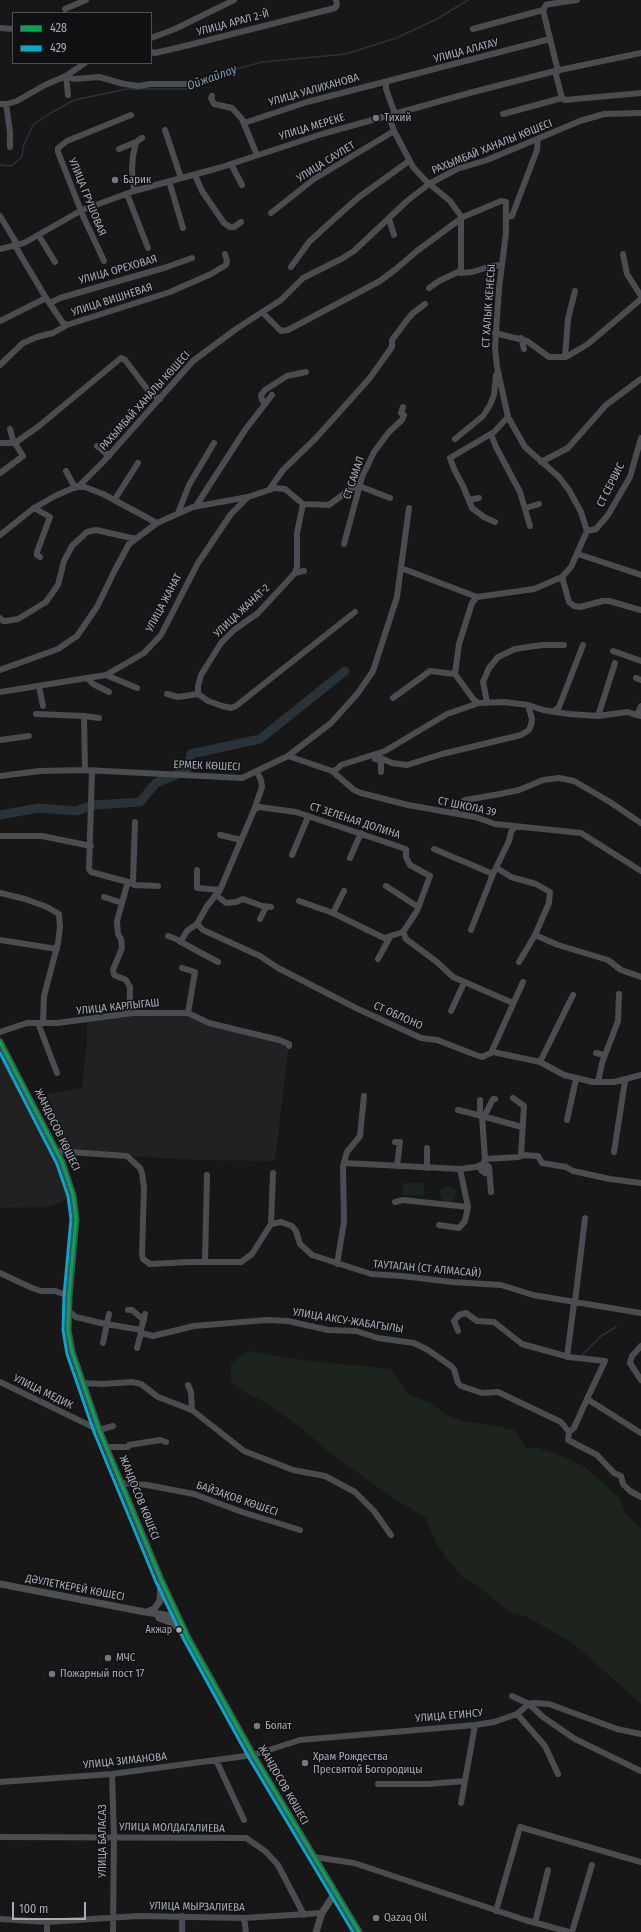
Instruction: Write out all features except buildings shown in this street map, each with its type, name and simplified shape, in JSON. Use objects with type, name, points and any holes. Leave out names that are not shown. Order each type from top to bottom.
[{"type":"main road","name":"ЖАНДОСОВ КӨШЕСІ","points":[[0,1042],[68,1176],[75,1205],[76,1233],[69,1296],[68,1330],[72,1352],[99,1430],[161,1580],[188,1638],[253,1755],[359,1932]]},
{"type":"main road","points":[[145,1612],[154,1610],[160,1601],[161,1580]]},
{"type":"main road","name":"ДӘУЛЕТКЕРЕЙ КӨШЕСІ","points":[[0,1584],[145,1612]]},
{"type":"main road","points":[[145,1612],[178,1617]]},
{"type":"main road","points":[[145,1612],[173,1623],[188,1638]]},
{"type":"main road","points":[[316,1932],[322,1913],[335,1894]]},
{"type":"street","points":[[65,9],[86,0]]},
{"type":"street","points":[[152,38],[175,29],[234,0]]},
{"type":"street","name":"УЛИЦА АРАЛ 2-Й","points":[[152,52],[155,53],[185,46],[335,8],[337,5],[336,0]]},
{"type":"street","name":"УЛИЦА АЛАТАУ","points":[[473,29],[544,10],[546,6],[550,4],[577,0]]},
{"type":"street","points":[[544,10],[562,98]]},
{"type":"street","points":[[0,28],[12,29]]},
{"type":"street","name":"УЛИЦА АЛАТАУ","points":[[386,82],[550,39]]},
{"type":"street","name":"УЛИЦА МЕРЕКЕ","points":[[0,249],[15,244],[24,243],[39,236],[82,210],[134,191],[195,175],[322,134],[557,71],[641,53]]},
{"type":"street","points":[[10,147],[10,132],[3,104],[66,76],[84,64]]},
{"type":"street","points":[[66,76],[74,79],[99,77],[124,84],[139,86],[150,84],[192,84]]},
{"type":"street","points":[[66,76],[68,95]]},
{"type":"street","name":"УЛИЦА УАЛИХАНОВА","points":[[247,122],[307,102],[380,82],[386,82]]},
{"type":"street","points":[[386,82],[394,131],[409,162],[429,184],[450,201],[461,216],[460,271]]},
{"type":"street","points":[[503,114],[562,98],[571,99],[641,93]]},
{"type":"street","points":[[212,96],[211,98],[214,104],[232,108],[247,122],[244,126],[256,155]]},
{"type":"street","name":"РАХЫМБАЙ ХАНАЛЫ КӨШЕСІ","points":[[0,535],[34,508],[55,496],[76,487],[109,456],[193,361],[236,329],[281,300],[303,278],[354,251],[429,184],[457,169],[487,160],[600,114],[641,113]]},
{"type":"street","name":"УЛИЦА ГРУШОВАЯ","points":[[104,261],[58,152],[59,146],[67,140],[132,114]]},
{"type":"street","points":[[165,130],[181,178]]},
{"type":"street","name":"УЛИЦА САУЛЕТ","points":[[271,213],[314,179],[394,131]]},
{"type":"street","points":[[133,156],[132,149],[129,146],[122,148],[142,138]]},
{"type":"street","name":"СТ ХАЛЫК КЕНЕСЫ","points":[[538,139],[538,150],[512,216],[507,217],[495,333],[497,367],[508,421],[525,447],[559,478],[569,490],[581,512],[587,531]]},
{"type":"street","points":[[134,191],[132,170],[136,142]]},
{"type":"street","points":[[291,267],[309,242],[333,220],[359,197],[409,162]]},
{"type":"street","points":[[231,164],[242,185]]},
{"type":"street","points":[[195,175],[202,191],[224,223],[230,227],[234,227],[241,222]]},
{"type":"street","points":[[169,181],[183,228]]},
{"type":"street","points":[[127,194],[148,248]]},
{"type":"street","points":[[262,312],[281,331],[288,330],[380,281],[417,251],[461,219],[501,201],[506,202],[507,217]]},
{"type":"street","points":[[0,216],[48,301],[63,323],[67,326]]},
{"type":"street","points":[[389,219],[394,235]]},
{"type":"street","points":[[39,236],[55,262]]},
{"type":"street","name":"УЛИЦА ВИШНЕВАЯ","points":[[0,365],[23,343],[37,336],[53,333],[67,326],[170,292],[210,274],[226,265],[227,261],[225,254]]},
{"type":"street","points":[[623,254],[627,274],[641,296]]},
{"type":"street","name":"УЛИЦА ОРЕХОВАЯ","points":[[0,321],[48,301],[167,267],[192,258]]},
{"type":"street","points":[[429,288],[438,281],[460,271],[463,273],[472,272],[501,265]]},
{"type":"street","points":[[565,358],[568,319],[575,291]]},
{"type":"street","points":[[495,333],[521,338],[549,357],[565,358],[582,348],[641,299]]},
{"type":"street","points":[[272,489],[283,470],[316,438],[369,379],[392,347],[392,340],[413,313],[425,304]]},
{"type":"street","points":[[521,338],[524,349]]},
{"type":"street","points":[[0,443],[15,442],[39,426],[121,358],[125,360],[151,394],[160,399]]},
{"type":"street","points":[[455,440],[483,416],[490,405],[494,395],[497,367]]},
{"type":"street","points":[[266,402],[261,396],[265,390],[287,376],[306,372]]},
{"type":"street","points":[[541,462],[568,448],[606,405],[641,379]]},
{"type":"street","points":[[196,506],[272,395]]},
{"type":"street","name":"СТ САМАЛ","points":[[344,544],[359,486],[374,452],[389,432],[402,420],[404,415],[400,413],[404,407]]},
{"type":"street","points":[[495,522],[484,517],[472,508],[464,486],[454,469],[450,458],[491,434],[508,421]]},
{"type":"street","points":[[0,473],[23,456],[10,429]]},
{"type":"street","points":[[491,434],[496,447],[520,492],[526,508],[530,526]]},
{"type":"street","name":"СТ СЕРВИС","points":[[587,531],[596,529],[608,515],[630,477],[641,438]]},
{"type":"street","points":[[178,513],[189,485],[214,443]]},
{"type":"street","points":[[97,446],[109,456]]},
{"type":"street","points":[[115,499],[138,463]]},
{"type":"street","points":[[66,471],[76,487],[86,487],[115,499],[157,523]]},
{"type":"street","points":[[0,670],[58,649],[77,636],[97,607],[129,544],[157,523],[178,513],[196,506],[248,497],[272,489],[285,489],[303,504],[329,505],[352,488],[359,486],[390,498]]},
{"type":"street","name":"УЛИЦА ЖАНАТ","points":[[0,692],[106,675],[144,653],[161,635],[198,563],[231,514],[248,497]]},
{"type":"street","points":[[469,500],[479,498]]},
{"type":"street","points":[[303,504],[297,534],[297,566],[295,573],[304,571]]},
{"type":"street","points":[[526,508],[539,504]]},
{"type":"street","points":[[34,508],[50,517],[37,552],[37,555],[40,556]]},
{"type":"street","name":"ЕРМЕК КӨШЕСІ","points":[[0,776],[40,771],[89,770],[242,778],[288,756],[331,723],[358,693],[372,671],[397,597],[409,508]]},
{"type":"street","points":[[1,620],[18,619],[46,602],[58,585],[64,561],[70,549],[83,535],[96,530],[136,539]]},
{"type":"street","points":[[401,568],[477,597],[534,589],[562,577],[571,567],[587,531]]},
{"type":"street","points":[[578,554],[641,575]]},
{"type":"street","name":"УЛИЦА ЖАНАТ-2","points":[[198,694],[198,686],[201,675],[221,643],[234,630],[258,613],[295,573]]},
{"type":"street","points":[[562,577],[569,602],[574,606],[580,607],[603,601],[609,601],[641,610]]},
{"type":"street","points":[[477,597],[472,603],[458,644],[455,674],[474,700],[479,703]]},
{"type":"street","points":[[167,694],[178,697],[198,694],[208,701],[222,706],[231,708],[236,706],[355,612]]},
{"type":"street","points":[[487,702],[483,682],[489,668],[498,657],[514,649],[542,645],[564,645]]},
{"type":"street","points":[[554,712],[559,707],[583,645]]},
{"type":"street","points":[[612,651],[641,661]]},
{"type":"street","points":[[598,716],[615,663]]},
{"type":"street","points":[[393,698],[430,671],[455,674]]},
{"type":"street","points":[[106,675],[137,688]]},
{"type":"street","points":[[87,678],[93,684],[109,692]]},
{"type":"street","points":[[39,686],[43,706]]},
{"type":"street","points":[[332,771],[336,770],[341,765],[394,747],[447,714],[479,703],[528,704],[554,712],[598,716],[627,712],[639,715],[641,706]]},
{"type":"street","points":[[371,756],[392,763],[407,765],[442,754],[522,735],[529,730],[531,725],[532,719],[528,704]]},
{"type":"street","points":[[36,714],[100,718]]},
{"type":"street","points":[[84,716],[89,770],[91,872],[132,882],[134,885],[158,886]]},
{"type":"street","points":[[0,740],[29,736]]},
{"type":"street","name":"СТ ШКОЛА 39","points":[[288,756],[332,771],[354,790],[361,793],[408,805],[454,813],[496,824],[581,833],[641,872]]},
{"type":"street","points":[[371,756],[378,759],[381,764],[381,772]]},
{"type":"street","points":[[182,941],[190,927],[197,924],[207,906],[218,893],[254,810],[262,787],[261,780],[257,772]]},
{"type":"street","points":[[454,813],[459,804],[465,800],[519,790],[543,780],[559,778],[574,781],[610,802],[641,823]]},
{"type":"street","name":"СТ ЗЕЛЕНАЯ ДОЛИНА","points":[[254,810],[259,807],[264,807],[296,812],[406,849],[406,857],[410,865],[430,876],[418,907],[403,932]]},
{"type":"street","points":[[292,855],[308,816]]},
{"type":"street","points":[[132,882],[135,822]]},
{"type":"street","points":[[471,930],[493,874],[515,827]]},
{"type":"street","points":[[350,858],[361,833]]},
{"type":"street","points":[[0,836],[42,836],[91,846]]},
{"type":"street","points":[[220,836],[241,840]]},
{"type":"street","points":[[434,849],[493,874]]},
{"type":"street","points":[[497,868],[511,877],[536,884],[550,892],[549,902],[535,935],[519,962]]},
{"type":"street","points":[[197,870],[197,888],[218,893],[226,903],[236,902],[243,899],[268,907],[260,918]]},
{"type":"street","points":[[127,1014],[130,998],[130,987],[126,980],[114,976],[113,970],[122,948],[121,939],[118,934],[117,921],[127,885],[132,882]]},
{"type":"street","points":[[386,886],[418,907]]},
{"type":"street","points":[[333,913],[344,891]]},
{"type":"street","points":[[0,893],[25,899],[47,907],[59,914],[60,927],[57,949],[44,996],[40,1023],[57,1073]]},
{"type":"street","points":[[104,897],[122,903]]},
{"type":"street","points":[[299,901],[333,913],[384,938],[403,932],[406,939],[437,962],[453,977],[513,1003]]},
{"type":"street","name":"СТ ОБЛОНО","points":[[197,924],[203,930],[256,954],[278,968],[358,1009],[421,1038],[437,1040],[457,1049],[482,1057],[491,1053],[540,1062],[553,1070],[576,1079],[598,1082],[625,1081],[641,1074]]},
{"type":"street","points":[[535,935],[558,945],[608,960],[621,970],[641,977]]},
{"type":"street","points":[[168,936],[182,941],[218,962]]},
{"type":"street","points":[[378,959],[390,937]]},
{"type":"street","points":[[0,940],[57,949]]},
{"type":"street","points":[[182,968],[194,972],[188,1013]]},
{"type":"street","points":[[491,1053],[523,982]]},
{"type":"street","points":[[451,1011],[464,983]]},
{"type":"street","points":[[598,1082],[604,1055],[618,1021],[619,994]]},
{"type":"street","points":[[540,1062],[573,995]]},
{"type":"street","name":"УЛИЦА КАРЛЫГАШ","points":[[0,1032],[27,1023],[71,1021],[127,1014],[158,1012],[188,1013],[209,1023],[279,1040],[289,1044],[289,1046]]},
{"type":"street","points":[[596,1053],[604,1055]]},
{"type":"street","points":[[567,1120],[576,1079]]},
{"type":"street","points":[[614,1152],[625,1081]]},
{"type":"street","points":[[337,1264],[344,1222],[344,1163],[348,1152],[360,1136],[364,1096]]},
{"type":"street","points":[[513,1098],[524,1106],[521,1155]]},
{"type":"street","points":[[482,1116],[495,1099]]},
{"type":"street","points":[[480,1100],[482,1116],[483,1172],[490,1180]]},
{"type":"street","points":[[458,1110],[522,1127]]},
{"type":"street","points":[[397,1166],[399,1140]]},
{"type":"street","points":[[427,1148],[427,1168]]},
{"type":"street","points":[[56,1151],[127,1156],[140,1168],[143,1180],[143,1260],[154,1265],[205,1262],[241,1262],[252,1254],[271,1224],[273,1173]]},
{"type":"street","points":[[344,1163],[460,1169],[483,1163],[519,1157],[521,1155],[538,1156],[542,1163],[566,1167],[574,1171],[610,1179],[641,1183]]},
{"type":"street","points":[[483,1163],[489,1168],[491,1192]]},
{"type":"street","points":[[439,1225],[459,1228],[465,1221],[468,1207],[460,1169]]},
{"type":"street","points":[[205,1262],[207,1175]]},
{"type":"street","points":[[395,1202],[403,1200],[468,1207]]},
{"type":"street","points":[[567,1357],[585,1218]]},
{"type":"street","name":"ТАУТАГАН (СТ АЛМАСАЙ)","points":[[271,1224],[281,1222],[289,1224],[296,1231],[300,1244],[307,1252],[337,1264],[371,1274],[501,1285],[526,1294],[641,1313]]},
{"type":"street","points":[[0,1274],[41,1291],[55,1291],[69,1296]]},
{"type":"street","points":[[128,1310],[132,1310],[144,1317],[137,1348]]},
{"type":"street","name":"УЛИЦА АКСУ-ЖАБАГЫЛЫ","points":[[68,1311],[76,1317],[158,1336],[194,1326],[267,1320],[288,1321],[328,1330],[356,1331],[378,1338],[405,1341],[428,1350],[454,1369],[458,1382],[461,1386],[482,1393],[498,1392],[561,1422],[569,1432],[568,1440],[597,1456],[614,1473],[621,1476],[623,1484],[630,1491],[641,1497]]},
{"type":"street","points":[[458,1331],[454,1321],[459,1315],[466,1313],[477,1321],[494,1322],[522,1344],[567,1357],[605,1362],[574,1428],[569,1432]]},
{"type":"street","points":[[103,1343],[109,1314]]},
{"type":"street","points":[[641,1346],[632,1356],[630,1363],[641,1380]]},
{"type":"street","name":"УЛИЦА МЕДИК","points":[[0,1382],[99,1430]]},
{"type":"street","points":[[82,1383],[141,1384],[158,1397],[192,1410],[244,1451],[293,1470],[325,1476],[355,1492],[374,1511],[391,1535]]},
{"type":"street","points":[[188,1385],[191,1392],[192,1410]]},
{"type":"street","points":[[587,1399],[641,1433]]},
{"type":"street","points":[[99,1430],[113,1426]]},
{"type":"street","points":[[106,1447],[128,1447],[129,1445],[160,1440],[166,1442]]},
{"type":"street","name":"БАЙЗАҚОВ КӨШЕСІ","points":[[121,1483],[147,1485],[194,1494],[242,1512],[300,1530]]},
{"type":"street","points":[[512,1696],[528,1704],[575,1739],[641,1770]]},
{"type":"street","points":[[528,1704],[549,1704],[617,1729],[641,1734]]},
{"type":"street","name":"УЛИЦА ЕГИНСУ","points":[[253,1755],[300,1740],[475,1725],[494,1722],[517,1714],[528,1704]]},
{"type":"street","points":[[517,1714],[545,1746],[558,1774]]},
{"type":"street","points":[[461,1803],[475,1725]]},
{"type":"street","name":"УЛИЦА ЗИМАНОВА","points":[[0,1782],[112,1774],[253,1755]]},
{"type":"street","points":[[216,1760],[244,1820]]},
{"type":"street","name":"УЛИЦА БАЛАСАЗ","points":[[112,1774],[114,1837],[113,1932]]},
{"type":"street","points":[[378,1784],[428,1784],[465,1781]]},
{"type":"street","points":[[496,1911],[520,1827],[641,1862]]},
{"type":"street","name":"УЛИЦА МОЛДАГАЛИЕВА","points":[[0,1838],[246,1838],[265,1851],[278,1865],[304,1915]]},
{"type":"street","points":[[314,1857],[325,1857],[354,1863],[496,1911],[571,1932],[592,1865]]},
{"type":"street","points":[[535,1923],[548,1870]]},
{"type":"street","name":"УЛИЦА МЫРЗАЛИЕВА","points":[[0,1919],[47,1922],[182,1916],[244,1918],[322,1913]]},
{"type":"street","points":[[182,1916],[182,1932]]},
{"type":"street","points":[[244,1918],[246,1932]]},
{"type":"street","points":[[47,1922],[47,1932]]},
{"type":"shaded area","points":[[133,1013],[188,1013],[196,1017],[289,1044],[275,1161],[199,1160],[63,1152],[39,1096],[82,1088],[87,1041],[87,1020]]},
{"type":"shaded area","points":[[0,1042],[56,1151],[73,1195],[60,1203],[46,1207],[0,1208]]},
{"type":"shaded area","points":[[403,1183],[424,1183],[424,1195],[403,1195]]},
{"type":"shaded area","points":[[445,1186],[451,1186],[456,1191],[454,1200],[451,1202],[445,1202],[440,1197],[440,1191]]},
{"type":"shaded area","points":[[248,1351],[301,1360],[391,1369],[408,1394],[432,1404],[448,1416],[465,1422],[485,1424],[514,1430],[526,1448],[538,1448],[584,1466],[619,1498],[627,1515],[641,1528],[641,1704],[574,1644],[526,1616],[511,1613],[478,1586],[463,1577],[447,1559],[435,1541],[426,1518],[387,1494],[325,1449],[304,1430],[268,1404],[241,1390],[231,1381],[231,1364]]},
{"type":"waterway","name":"Ойжайлау","points":[[0,165],[11,166],[22,157],[23,147],[33,125],[74,100],[127,89],[188,89],[199,86],[222,73],[262,62],[346,54],[396,38],[437,19],[468,0]]},
{"type":"waterway","points":[[95,805],[140,802],[156,783],[187,770],[191,754],[260,739],[345,671]]},
{"type":"waterway","points":[[0,815],[38,808],[76,811],[87,807]]},
{"type":"waterway","points":[[582,1355],[601,1336],[616,1327]]},
{"type":"transit line","name":"428","points":[[0,1042],[62,1162],[73,1195],[76,1219],[69,1296],[68,1330],[72,1352],[99,1430],[161,1580],[188,1638],[253,1755],[359,1932]]},
{"type":"transit line","name":"429","points":[[0,1053],[57,1164],[68,1196],[71,1219],[64,1296],[63,1330],[67,1354],[94,1432],[156,1582],[184,1640],[249,1758],[353,1932]]},
{"type":"place","name":"Тихий","points":[[376,118]]},
{"type":"place","name":"Барик","points":[[115,180]]},
{"type":"place","name":"Акжар","points":[[179,1630]]},
{"type":"place","name":"МЧС","points":[[108,1658]]},
{"type":"place","name":"Пожарный пост 17","points":[[52,1674]]},
{"type":"place","name":"Болат","points":[[257,1726]]},
{"type":"place","name":"Храм Рождества Пресвятой Богородицы","points":[[305,1763]]},
{"type":"place","name":"Qazaq Oil","points":[[376,1918]]}]
